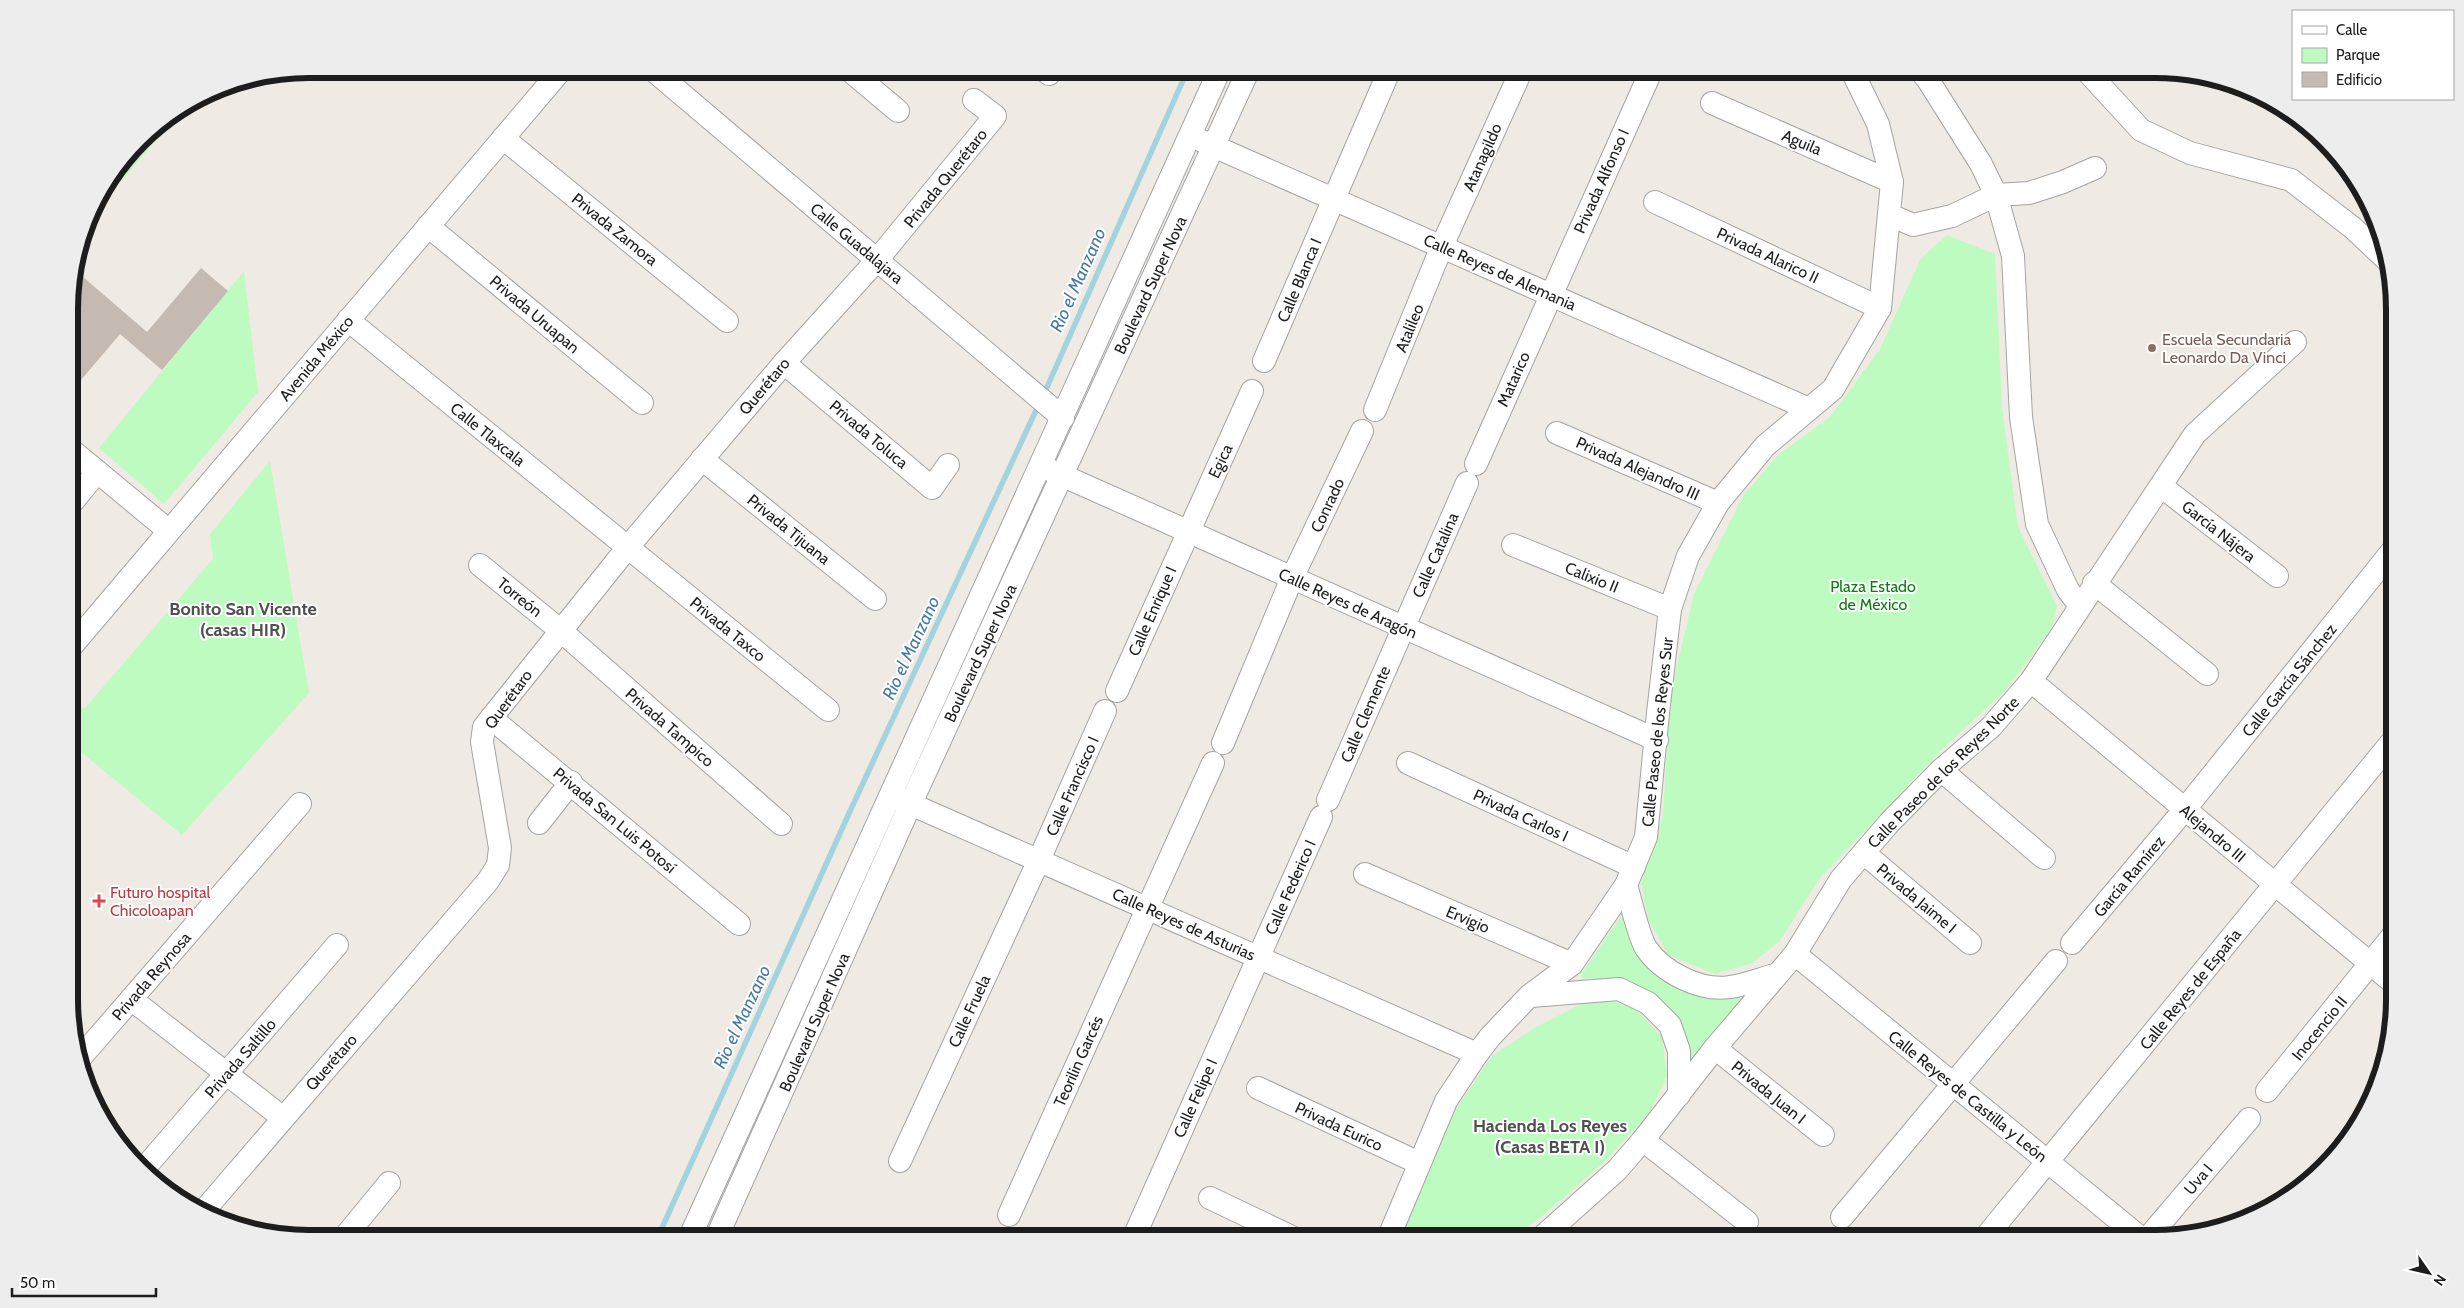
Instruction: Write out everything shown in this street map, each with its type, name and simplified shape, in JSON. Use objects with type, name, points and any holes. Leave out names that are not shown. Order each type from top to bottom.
[{"type":"street","name":"Avenida México","points":[[78,639],[554,78]]},
{"type":"street","name":"Calle Guadalajara","points":[[663,78],[1058,414]]},
{"type":"street","points":[[859,78],[898,111]]},
{"type":"street","name":"Boulevard Super Nova","points":[[720,1230],[1040,465],[1058,414],[1216,78]]},
{"type":"street","name":"Boulevard Super Nova","points":[[693,1230],[901,799],[1062,476],[1245,78]]},
{"type":"street","name":"Calle Blanca I","points":[[1264,361],[1386,78]]},
{"type":"street","name":"Atanagildo","points":[[1442,246],[1518,78]]},
{"type":"street","name":"Privada Alfonso I","points":[[1550,294],[1648,78]]},
{"type":"street","name":"Calle Paseo de los Reyes Sur","points":[[1392,1230],[1446,1102],[1477,1054],[1490,1037],[1529,996],[1572,964],[1630,876],[1646,837],[1670,608],[1688,556],[1718,503],[1765,446],[1833,389],[1880,308],[1892,182],[1878,124],[1855,78]]},
{"type":"street","points":[[1926,78],[1981,164],[1996,195],[2012,256],[2021,417],[2037,524],[2068,590],[2080,606]]},
{"type":"street","points":[[2093,78],[2141,130],[2190,152],[2291,180],[2353,228],[2380,254]]},
{"type":"street","name":"Privada Querétaro","points":[[877,260],[995,116],[974,100]]},
{"type":"street","name":"Aguila","points":[[1712,103],[1892,182]]},
{"type":"street","name":"Calle Reyes de Alemania","points":[[1190,135],[1809,409]]},
{"type":"street","name":"Privada Zamora","points":[[503,138],[727,321]]},
{"type":"street","points":[[1890,216],[1912,225],[1952,216],[1996,195],[2028,193],[2063,182],[2095,168]]},
{"type":"street","name":"Privada Alarico II","points":[[1655,202],[1880,308]]},
{"type":"street","name":"Privada Uruapan","points":[[428,226],[642,403]]},
{"type":"street","name":"Atalileo","points":[[1375,410],[1442,246]]},
{"type":"street","name":"Querétaro","points":[[207,1208],[282,1118],[488,881],[498,865],[500,848],[482,742],[484,728],[491,718],[560,630],[702,459],[784,363],[877,260]]},
{"type":"street","name":"Matarico","points":[[1472,474],[1550,294]]},
{"type":"street","name":"Calle Tlaxcala","points":[[348,320],[628,547]]},
{"type":"street","name":"Calle Paseo de los Reyes Norte","points":[[1560,1230],[1644,1140],[1775,975],[1795,954],[1842,879],[1890,822],[1941,770],[1991,727],[2032,681],[2094,583],[2195,434],[2295,342]]},
{"type":"street","name":"Privada Toluca","points":[[784,363],[932,488],[948,465]]},
{"type":"street","name":"Egica","points":[[1187,531],[1252,392]]},
{"type":"street","name":"Conrado","points":[[1218,753],[1292,578],[1362,431]]},
{"type":"street","name":"Privada Alejandro III","points":[[1557,433],[1718,503]]},
{"type":"street","points":[[78,456],[169,531]]},
{"type":"street","name":"Privada Tijuana","points":[[702,459],[875,599]]},
{"type":"street","name":"Calle Reyes de Aragón","points":[[1040,465],[1657,740]]},
{"type":"street","points":[[78,495],[97,472]]},
{"type":"street","name":"Calle Catalina","points":[[1402,627],[1472,474]]},
{"type":"street","name":"García Nájera","points":[[2161,486],[2277,576]]},
{"type":"street","name":"Calle Enrique I","points":[[1117,691],[1187,531]]},
{"type":"street","name":"Calixio II","points":[[1514,545],[1670,608]]},
{"type":"street","name":"Privada Taxco","points":[[628,547],[828,710]]},
{"type":"street","name":"Calle García Sánchez","points":[[2185,810],[2386,559]]},
{"type":"street","name":"Torreón","points":[[480,565],[560,630]]},
{"type":"street","points":[[2094,583],[2207,674]]},
{"type":"street","name":"Calle Clemente","points":[[1325,809],[1402,627]]},
{"type":"street","name":"Privada Tampico","points":[[560,630],[781,824]]},
{"type":"street","name":"Alejandro III","points":[[2032,681],[2386,977]]},
{"type":"street","name":"Calle Francisco I","points":[[1039,860],[1105,711]]},
{"type":"street","name":"Privada San Luis Potosí","points":[[491,718],[571,782],[739,924]]},
{"type":"street","name":"Calle Reyes de España","points":[[1991,1230],[2386,748]]},
{"type":"street","name":"Teorilin Garcés","points":[[1009,1215],[1146,908],[1218,753]]},
{"type":"street","name":"Privada Carlos I","points":[[1408,763],[1630,876]]},
{"type":"street","points":[[1941,770],[2044,858]]},
{"type":"street","points":[[539,823],[571,782]]},
{"type":"street","name":"Calle Reyes de Asturias","points":[[901,799],[1477,1054]]},
{"type":"street","name":"Privada Reynosa","points":[[84,1054],[300,804]]},
{"type":"street","name":"Calle Federico I","points":[[1258,957],[1325,809]]},
{"type":"street","name":"García Ramírez","points":[[2072,943],[2185,810]]},
{"type":"street","name":"Privada Jaime I","points":[[1864,853],[1970,944]]},
{"type":"street","name":"Calle Fruela","points":[[900,1161],[1039,860]]},
{"type":"street","name":"Ervigio","points":[[1364,874],[1572,964]]},
{"type":"street","points":[[1630,876],[1646,947],[1666,968],[1688,980],[1706,986],[1729,988],[1775,975]]},
{"type":"street","name":"Inocencio II","points":[[2268,1092],[2386,944]]},
{"type":"street","name":"Privada Saltillo","points":[[147,1165],[337,945]]},
{"type":"street","name":"Calle Reyes de Castilla y León","points":[[1795,954],[2131,1230]]},
{"type":"street","name":"Calle Felipe I","points":[[1136,1230],[1258,957]]},
{"type":"street","points":[[1842,1217],[2056,961]]},
{"type":"street","points":[[1529,996],[1618,988],[1648,1003],[1670,1025],[1679,1051],[1680,1095]]},
{"type":"street","points":[[131,1000],[282,1118]]},
{"type":"street","name":"Privada Juan I","points":[[1716,1048],[1823,1135]]},
{"type":"street","name":"Privada Eurico","points":[[1258,1088],[1419,1163]]},
{"type":"street","name":"Uva I","points":[[2155,1230],[2249,1119]]},
{"type":"street","points":[[1644,1140],[1747,1222]]},
{"type":"street","points":[[350,1230],[389,1183]]},
{"type":"street","points":[[1210,1198],[1277,1230]]},
{"type":"green space","points":[[170,124],[119,184],[115,181],[135,156]]},
{"type":"green space","name":"Plaza Estado de México","points":[[1947,235],[1995,254],[2002,408],[2018,527],[2057,606],[2054,621],[2048,633],[2005,691],[1944,747],[1820,878],[1779,942],[1752,963],[1715,974],[1668,955],[1648,919],[1640,877],[1663,816],[1670,696],[1694,594],[1743,496],[1778,455],[1830,417],[1880,349],[1921,258]]},
{"type":"green space","points":[[244,271],[258,392],[164,504],[99,448]]},
{"type":"green space","points":[[270,461],[309,693],[182,835],[78,750],[78,710],[86,707],[213,559],[210,534]]},
{"type":"green space","points":[[1622,915],[1625,918],[1632,942],[1737,996],[1746,998],[1694,1063],[1690,1062],[1686,1042],[1606,980],[1582,978],[1582,973]]},
{"type":"green space","points":[[1589,1000],[1627,1003],[1662,1037],[1667,1076],[1650,1112],[1603,1163],[1545,1214],[1523,1230],[1404,1230],[1456,1109],[1492,1056],[1536,1027]]},
{"type":"building","points":[[201,268],[228,291],[162,370],[120,334],[78,384],[80,274],[147,332]]},
{"type":"waterway","name":"Rio el Manzano","points":[[1044,394],[1184,78]]},
{"type":"waterway","name":"Rio el Manzano","points":[[661,1230],[851,809],[1039,404]]},
{"type":"place","name":"Escuela Secundaria Leonardo Da Vinci","points":[[2152,348]]},
{"type":"place","name":"Futuro hospital Chicoloapan","points":[[99,901]]},
{"type":"district","name":"Bonito San Vicente (casas HIR)","points":[[243,619]]},
{"type":"district","name":"Hacienda Los Reyes (Casas BETA I)","points":[[1550,1136]]}]
